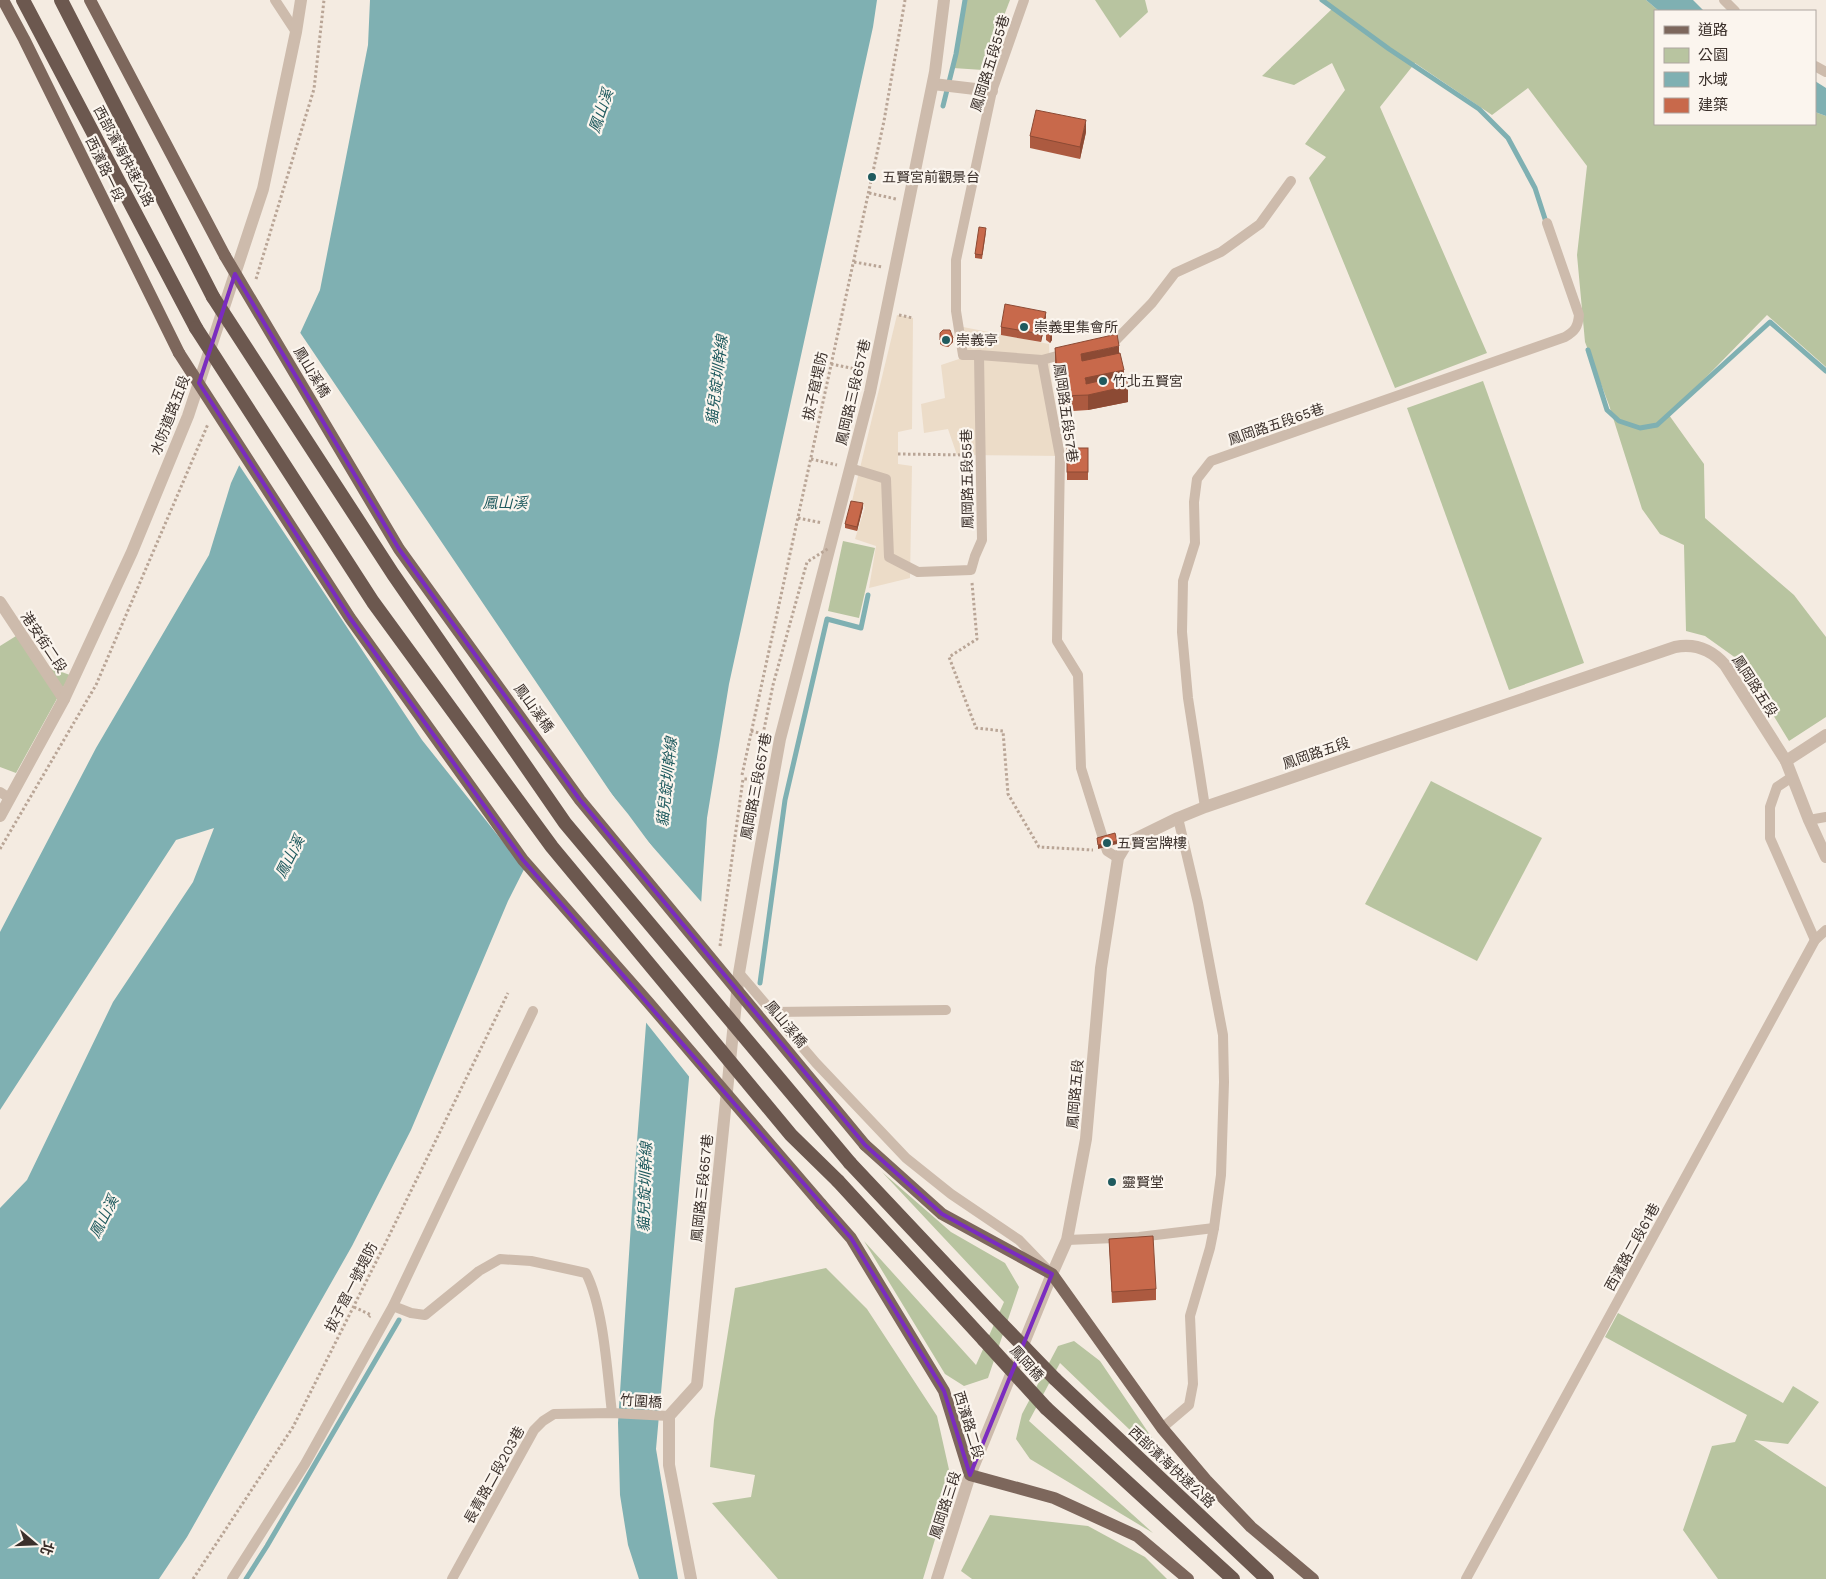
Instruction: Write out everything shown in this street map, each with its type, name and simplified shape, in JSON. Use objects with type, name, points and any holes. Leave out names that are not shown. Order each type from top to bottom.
[{"type":"highway","name":"西部濱海快速公路","points":[[23,0],[196,328],[372,602],[552,847],[791,1135],[838,1181],[984,1340]]},
{"type":"highway","name":"西部濱海快速公路","points":[[61,0],[213,297],[393,574],[565,822],[850,1163],[995,1317]]},
{"type":"highway","name":"鳳岡橋","points":[[995,1317],[1055,1379]]},
{"type":"highway","name":"鳳岡橋","points":[[984,1340],[1046,1408],[1233,1579]]},
{"type":"highway","name":"西部濱海快速公路","points":[[1055,1379],[1267,1579]]},
{"type":"main road","name":"西濱路一段","points":[[3,0],[179,353],[350,618],[523,860],[822,1204]]},
{"type":"main road","name":"鳳山溪橋","points":[[90,0],[225,256],[398,549],[580,800],[865,1145],[942,1214],[1052,1274]]},
{"type":"main road","name":"西濱路二段","points":[[822,1204],[851,1238],[944,1391],[970,1475],[1054,1498],[1136,1536],[1188,1579]]},
{"type":"main road","points":[[1052,1274],[1162,1428],[1206,1480],[1251,1527],[1314,1579]]},
{"type":"street","name":"水防道路五段","points":[[0,816],[4,796],[64,699],[132,552],[188,416],[263,189],[296,32],[300,0]]},
{"type":"street","name":"鳳岡路三段657巷","points":[[669,1416],[697,1385],[739,973],[780,738],[874,373],[933,84],[944,0]]},
{"type":"street","points":[[933,84],[992,91]]},
{"type":"street","name":"港安街二段","points":[[0,602],[64,699]]},
{"type":"street","name":"鳳岡路五段","points":[[1052,1274],[1067,1240],[1086,1139],[1113,855],[1127,843],[1205,807],[1684,645],[1703,648],[1719,658],[1725,665],[1786,761],[1826,857]]},
{"type":"street","points":[[1786,761],[1826,736]]},
{"type":"street","name":"鳳岡路三段","points":[[937,1579],[970,1475],[1052,1274]]},
{"type":"street","points":[[669,1416],[669,1465],[691,1579]]},
{"type":"lane","points":[[275,0],[296,32]]},
{"type":"lane","name":"鳳岡路五段55巷","points":[[1024,0],[992,91],[956,260],[956,311],[963,355],[1042,360]]},
{"type":"lane","points":[[1724,0],[1734,10]]},
{"type":"lane","points":[[1097,345],[1115,341],[1152,303],[1175,273],[1221,252],[1260,224],[1292,182]]},
{"type":"lane","name":"鳳岡路五段65巷","points":[[1205,807],[1188,698],[1182,632],[1183,581],[1195,543],[1194,502],[1197,479],[1201,472],[1210,461],[1565,337],[1573,332],[1578,326],[1579,315],[1547,223]]},
{"type":"lane","name":"鳳岡路五段57巷","points":[[1079,350],[1042,360],[1060,456],[1057,641],[1078,676],[1081,768],[1113,855]]},
{"type":"lane","name":"鳳岡路五段55巷","points":[[971,570],[974,556],[982,540],[979,355]]},
{"type":"lane","points":[[850,468],[886,479],[889,557],[918,572],[971,570]]},
{"type":"lane","points":[[1792,777],[1777,787],[1770,807],[1770,838],[1816,940]]},
{"type":"lane","points":[[1809,820],[1826,817]]},
{"type":"lane","points":[[1162,1428],[1189,1405],[1193,1384],[1190,1316],[1214,1228],[1221,1175],[1224,1082],[1223,1035],[1198,903],[1178,818]]},
{"type":"lane","name":"西濱路二段61巷","points":[[1466,1579],[1816,940],[1826,930]]},
{"type":"lane","points":[[739,973],[816,1063],[906,1158],[951,1194],[1019,1240],[1052,1274]]},
{"type":"lane","points":[[773,1012],[946,1010]]},
{"type":"lane","points":[[232,1579],[305,1464],[393,1306],[534,1011]]},
{"type":"lane","points":[[1067,1240],[1139,1237],[1214,1228]]},
{"type":"lane","points":[[393,1306],[411,1313],[425,1315],[479,1271],[500,1259],[531,1261],[586,1272],[592,1283],[601,1327],[612,1413]]},
{"type":"lane","name":"竹圍橋","points":[[612,1413],[669,1416]]},
{"type":"lane","name":"長青路二段203巷","points":[[452,1579],[534,1430],[554,1414],[612,1413]]},
{"type":"path","points":[[250,299],[314,89],[324,0]]},
{"type":"path","name":"拔子窟堤防","points":[[742,775],[869,193],[884,121],[905,0]]},
{"type":"path","points":[[869,193],[909,201]]},
{"type":"path","points":[[854,262],[895,270]]},
{"type":"path","points":[[831,364],[874,373]]},
{"type":"path","points":[[898,454],[981,455]]},
{"type":"path","points":[[811,458],[850,468]]},
{"type":"path","points":[[798,518],[835,526]]},
{"type":"path","points":[[717,966],[742,779],[754,779],[773,685],[807,562],[829,548]]},
{"type":"path","points":[[971,570],[977,639],[949,657],[976,728],[1003,731],[1008,794],[1039,847],[1113,855]]},
{"type":"path","name":"拔子窟一號堤防","points":[[193,1579],[293,1427],[508,993]]},
{"type":"path","points":[[354,1307],[371,1315],[367,1320]]},
{"type":"highlighted area","points":[[235,274],[399,549],[580,800],[865,1145],[942,1214],[1052,1274],[970,1475],[944,1391],[851,1238],[523,860],[350,618],[199,383]]},
{"type":"green space","points":[[967,0],[1010,0],[983,70],[953,68]]},
{"type":"green space","points":[[1095,0],[1145,0],[1148,12],[1120,38]]},
{"type":"green space","points":[[1324,0],[1646,0],[1658,10],[1654,10],[1654,125],[1816,125],[1816,112],[1826,116],[1826,367],[1767,315],[1669,415],[1704,464],[1705,518],[1794,595],[1826,637],[1826,717],[1789,741],[1740,661],[1705,636],[1686,631],[1684,545],[1660,534],[1642,509],[1609,405],[1585,342],[1577,255],[1587,166],[1528,88],[1492,115],[1415,63],[1380,107],[1487,353],[1395,388],[1309,178],[1326,157],[1305,144],[1345,90],[1332,63],[1294,85],[1262,76],[1333,8]]},
{"type":"green space","points":[[1483,381],[1584,663],[1509,690],[1407,408]]},
{"type":"green space","points":[[843,541],[875,548],[859,618],[828,611]]},
{"type":"green space","points":[[16,636],[39,664],[70,675],[16,773],[0,767],[0,646]]},
{"type":"green space","points":[[1431,781],[1542,838],[1477,961],[1365,904]]},
{"type":"green space","points":[[882,1172],[951,1232],[1005,1263],[1019,1287],[988,1378],[964,1386],[945,1374],[864,1241],[976,1365],[1004,1302]]},
{"type":"green space","points":[[826,1268],[867,1309],[937,1416],[952,1483],[923,1579],[778,1579],[712,1503],[751,1497],[755,1475],[710,1467],[714,1420],[735,1288]]},
{"type":"green space","points":[[1618,1313],[1783,1403],[1793,1386],[1819,1402],[1788,1444],[1754,1440],[1826,1487],[1826,1579],[1718,1579],[1683,1530],[1712,1446],[1735,1442],[1747,1415],[1605,1337]]},
{"type":"green space","points":[[1074,1341],[1100,1361],[1177,1475],[1060,1363],[1029,1421],[1153,1533],[1030,1459],[1016,1439],[1022,1414],[1058,1346]]},
{"type":"green space","points":[[990,1515],[1088,1526],[1145,1557],[1167,1579],[972,1579],[961,1571]]},
{"type":"shaded area","points":[[897,315],[913,318],[912,429],[898,432],[898,464],[912,466],[910,578],[869,588],[876,546],[855,539],[865,507],[852,501]]},
{"type":"shaded area","points":[[963,327],[1049,344],[1050,371],[1064,456],[957,455],[948,429],[924,433],[921,404],[945,398],[941,365],[959,359],[955,330]]},
{"type":"water","name":"鳳山溪","points":[[370,0],[877,0],[873,27],[729,684],[707,818],[689,1078],[656,1449],[678,1579],[639,1579],[628,1545],[620,1495],[618,1423],[633,1193],[659,856],[628,814],[579,754],[549,820],[508,901],[411,1130],[352,1246],[187,1537],[159,1579],[0,1579],[0,1208],[27,1180],[113,1002],[193,882],[214,828],[176,840],[0,1110],[0,932],[96,748],[209,555],[231,483],[320,290],[368,45]]},
{"type":"water","points":[[1646,0],[1693,0],[1703,10],[1658,10]]},
{"type":"water","points":[[1816,82],[1826,88],[1826,116],[1816,112]]},
{"type":"pier","points":[[299,331],[630,821],[704,905],[691,1079],[644,1020],[657,857],[580,758],[526,871],[422,740],[237,462]]},
{"type":"building","points":[[1036,110],[1086,120],[1080,147],[1030,136]]},
{"type":"building","points":[[979,227],[986,228],[982,255],[975,254]]},
{"type":"building","name":"崇義里集會所","points":[[1005,304],[1046,312],[1041,334],[1001,327]]},
{"type":"building","points":[[1047,321],[1052,322],[1050,327],[1046,325]]},
{"type":"building","name":"崇義亭","points":[[943,330],[950,330],[953,338],[948,343],[943,343],[940,340],[940,333]]},
{"type":"building","points":[[1117,334],[1119,346],[1081,354],[1082,361],[1120,353],[1124,370],[1085,378],[1086,384],[1125,375],[1128,386],[1088,395],[1059,396],[1055,348]]},
{"type":"building","points":[[1067,448],[1088,448],[1088,472],[1067,472]]},
{"type":"building","points":[[851,501],[863,503],[857,527],[845,524]]},
{"type":"building","points":[[1115,833],[1117,841],[1098,845],[1097,838]]},
{"type":"building","points":[[1153,1236],[1156,1289],[1112,1292],[1109,1239]]},
{"type":"waterway","points":[[943,106],[956,54],[965,0]]},
{"type":"waterway","points":[[1322,0],[1389,49],[1479,109],[1508,138],[1535,188],[1547,225]]},
{"type":"waterway","points":[[1588,350],[1607,410],[1619,421],[1640,428],[1657,425],[1770,322],[1826,371]]},
{"type":"waterway","points":[[760,983],[785,800],[827,619],[861,628],[868,595]]},
{"type":"waterway","points":[[246,1579],[399,1320]]},
{"type":"place","name":"五賢宮前觀景台","points":[[872,177]]},
{"type":"place","name":"崇義里集會所","points":[[1024,327]]},
{"type":"place","name":"崇義亭","points":[[946,340]]},
{"type":"place","name":"竹北五賢宮","points":[[1103,381]]},
{"type":"place","name":"五賢宮牌樓","points":[[1107,843]]},
{"type":"place","name":"靈賢堂","points":[[1112,1182]]},
{"type":"water label","name":"貓兒錠圳幹線","points":[[717,380]]},
{"type":"water label","name":"貓兒錠圳幹線","points":[[667,782]]},
{"type":"water label","name":"貓兒錠圳幹線","points":[[645,1187]]}]
